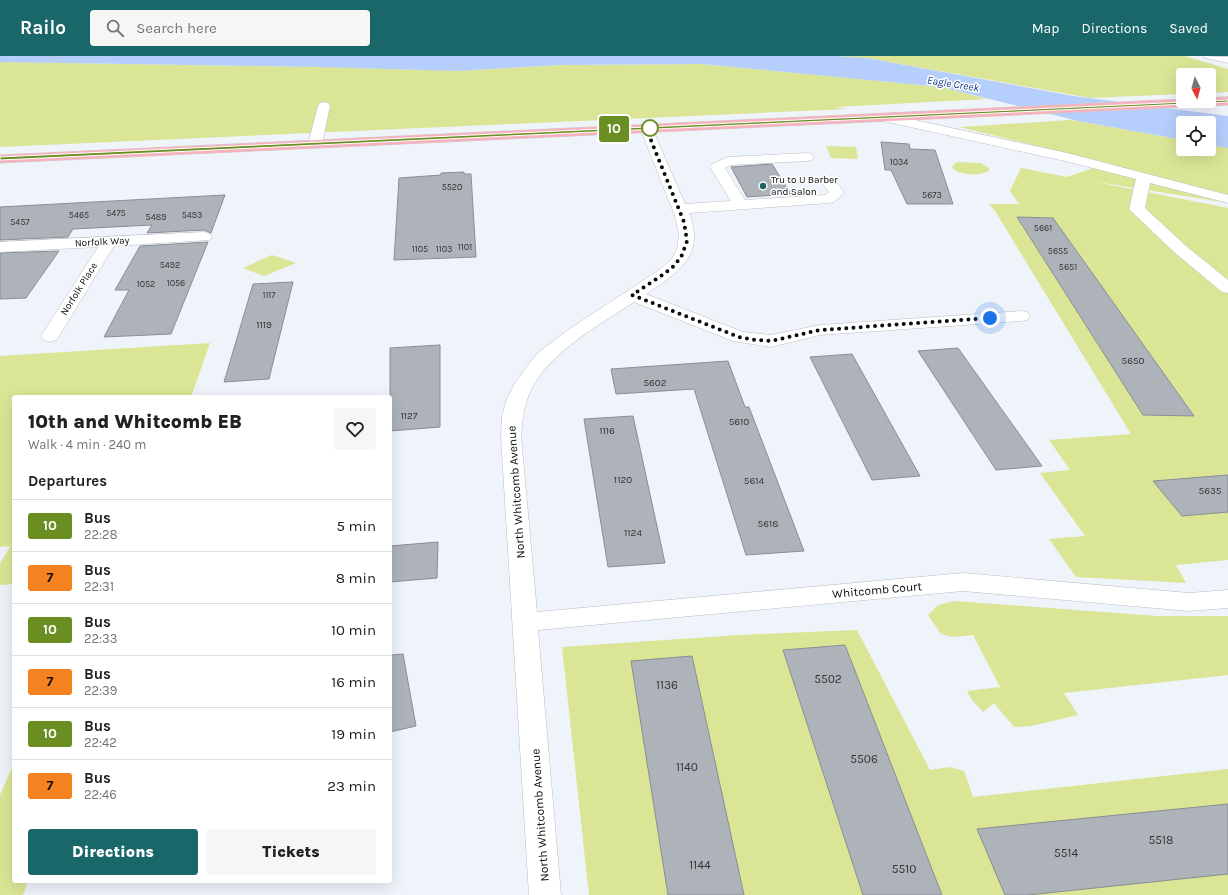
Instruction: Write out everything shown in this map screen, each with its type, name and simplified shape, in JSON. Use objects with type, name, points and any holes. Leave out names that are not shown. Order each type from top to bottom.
[{"type":"main road","points":[[0,159],[1228,102]]},
{"type":"street","points":[[1209,56],[1228,60]]},
{"type":"street","points":[[315,144],[324,106]]},
{"type":"street","points":[[887,118],[1067,157],[1228,198]]},
{"type":"street","name":"North Whitcomb Avenue","points":[[545,895],[511,420],[514,405],[527,377],[546,356],[569,337],[664,274],[675,265],[682,255],[686,246],[687,236],[684,222],[646,128]]},
{"type":"street","points":[[741,205],[718,167],[728,161],[807,157]]},
{"type":"street","points":[[1144,177],[1137,209],[1180,249],[1228,288]]},
{"type":"street","points":[[679,210],[829,198],[837,193],[829,183]]},
{"type":"street","name":"Norfolk Way","points":[[0,248],[204,237]]},
{"type":"street","name":"Norfolk Place","points":[[50,336],[109,242]]},
{"type":"street","points":[[632,295],[739,337],[771,341],[820,330],[1021,316]]},
{"type":"street","name":"Whitcomb Court","points":[[526,622],[963,582],[1154,600],[1190,602],[1228,599]]},
{"type":"green space","points":[[834,56],[1185,56],[1228,69],[1228,92],[1216,93],[1216,68],[1176,68],[1176,94],[1090,98],[867,58]]},
{"type":"green space","points":[[0,62],[327,67],[457,71],[560,65],[701,64],[942,87],[987,99],[836,107],[847,109],[0,147]]},
{"type":"green space","points":[[1071,120],[1176,139],[1176,156],[1216,156],[1216,146],[1228,148],[1228,203],[1091,181],[1228,208],[1228,560],[1176,565],[1186,583],[1076,577],[1049,539],[1085,536],[1040,473],[1070,470],[1049,440],[1131,434],[995,211],[989,204],[1019,204],[1010,191],[1021,168],[1067,177],[1108,163],[959,127]]},
{"type":"green space","points":[[826,146],[856,147],[858,159],[831,158]]},
{"type":"green space","points":[[958,162],[981,163],[989,168],[989,171],[980,174],[960,173],[952,168],[954,164]]},
{"type":"green space","points":[[272,255],[296,263],[264,276],[243,268]]},
{"type":"green space","points":[[210,343],[192,395],[12,395],[12,584],[0,585],[0,563],[11,546],[0,547],[0,356]]},
{"type":"green space","points":[[954,601],[1157,616],[1228,616],[1228,675],[1064,693],[1078,715],[1031,726],[1014,727],[994,703],[983,712],[972,700],[967,691],[1000,687],[973,635],[953,637],[941,634],[928,615],[938,605]]},
{"type":"green space","points":[[857,630],[930,770],[950,767],[964,771],[973,797],[1228,769],[1228,895],[589,895],[562,647],[739,635]]},
{"type":"green space","points":[[12,768],[12,883],[27,883],[23,895],[0,895],[0,795]]},
{"type":"water","name":"Eagle Creek","points":[[0,56],[834,56],[867,58],[1073,96],[1228,116],[1228,148],[1216,146],[1216,116],[1176,116],[1176,139],[1078,121],[941,87],[701,64],[560,65],[457,71],[318,67],[0,62]]},
{"type":"building","points":[[881,142],[909,144],[910,149],[935,150],[953,204],[907,204],[891,170],[885,170]]},
{"type":"building","name":"Tru to U Barber and Salon","points":[[772,164],[791,194],[747,197],[731,167]]},
{"type":"building","points":[[464,172],[464,174],[471,174],[476,257],[394,260],[399,178]]},
{"type":"building","points":[[225,195],[211,233],[204,230],[147,233],[152,225],[73,229],[68,237],[0,240],[0,207]]},
{"type":"building","points":[[1017,217],[1053,218],[1194,416],[1143,415]]},
{"type":"building","points":[[208,242],[171,334],[104,337],[129,290],[115,290],[140,246]]},
{"type":"building","points":[[59,251],[26,298],[0,299],[0,253]]},
{"type":"building","points":[[293,282],[269,379],[224,382],[253,284]]},
{"type":"building","points":[[440,345],[440,427],[392,431],[390,348]]},
{"type":"building","points":[[958,348],[1042,466],[996,470],[918,351]]},
{"type":"building","points":[[852,354],[920,476],[872,480],[810,357]]},
{"type":"building","points":[[728,361],[745,407],[749,407],[804,551],[746,555],[694,389],[616,394],[611,369]]},
{"type":"building","points":[[633,416],[665,563],[608,567],[584,419]]},
{"type":"building","points":[[1228,475],[1228,512],[1182,516],[1153,481]]},
{"type":"building","points":[[438,542],[437,578],[392,582],[392,546]]},
{"type":"building","points":[[845,645],[942,895],[863,895],[783,650]]},
{"type":"building","points":[[403,654],[416,726],[392,732],[392,655]]},
{"type":"building","points":[[692,656],[744,895],[668,895],[631,661]]},
{"type":"building","points":[[1228,804],[1228,874],[1028,895],[1005,895],[977,829]]},
{"type":"bus line","name":"10","points":[[0,159],[1228,101]]},
{"type":"place","name":"Tru to U Barber and Salon","points":[[763,186]]},
{"type":"route","points":[[650,128],[652,128],[646,128],[662,164],[684,222],[687,241],[682,255],[675,265],[632,295],[739,337],[771,341],[820,330],[990,318]]}]
